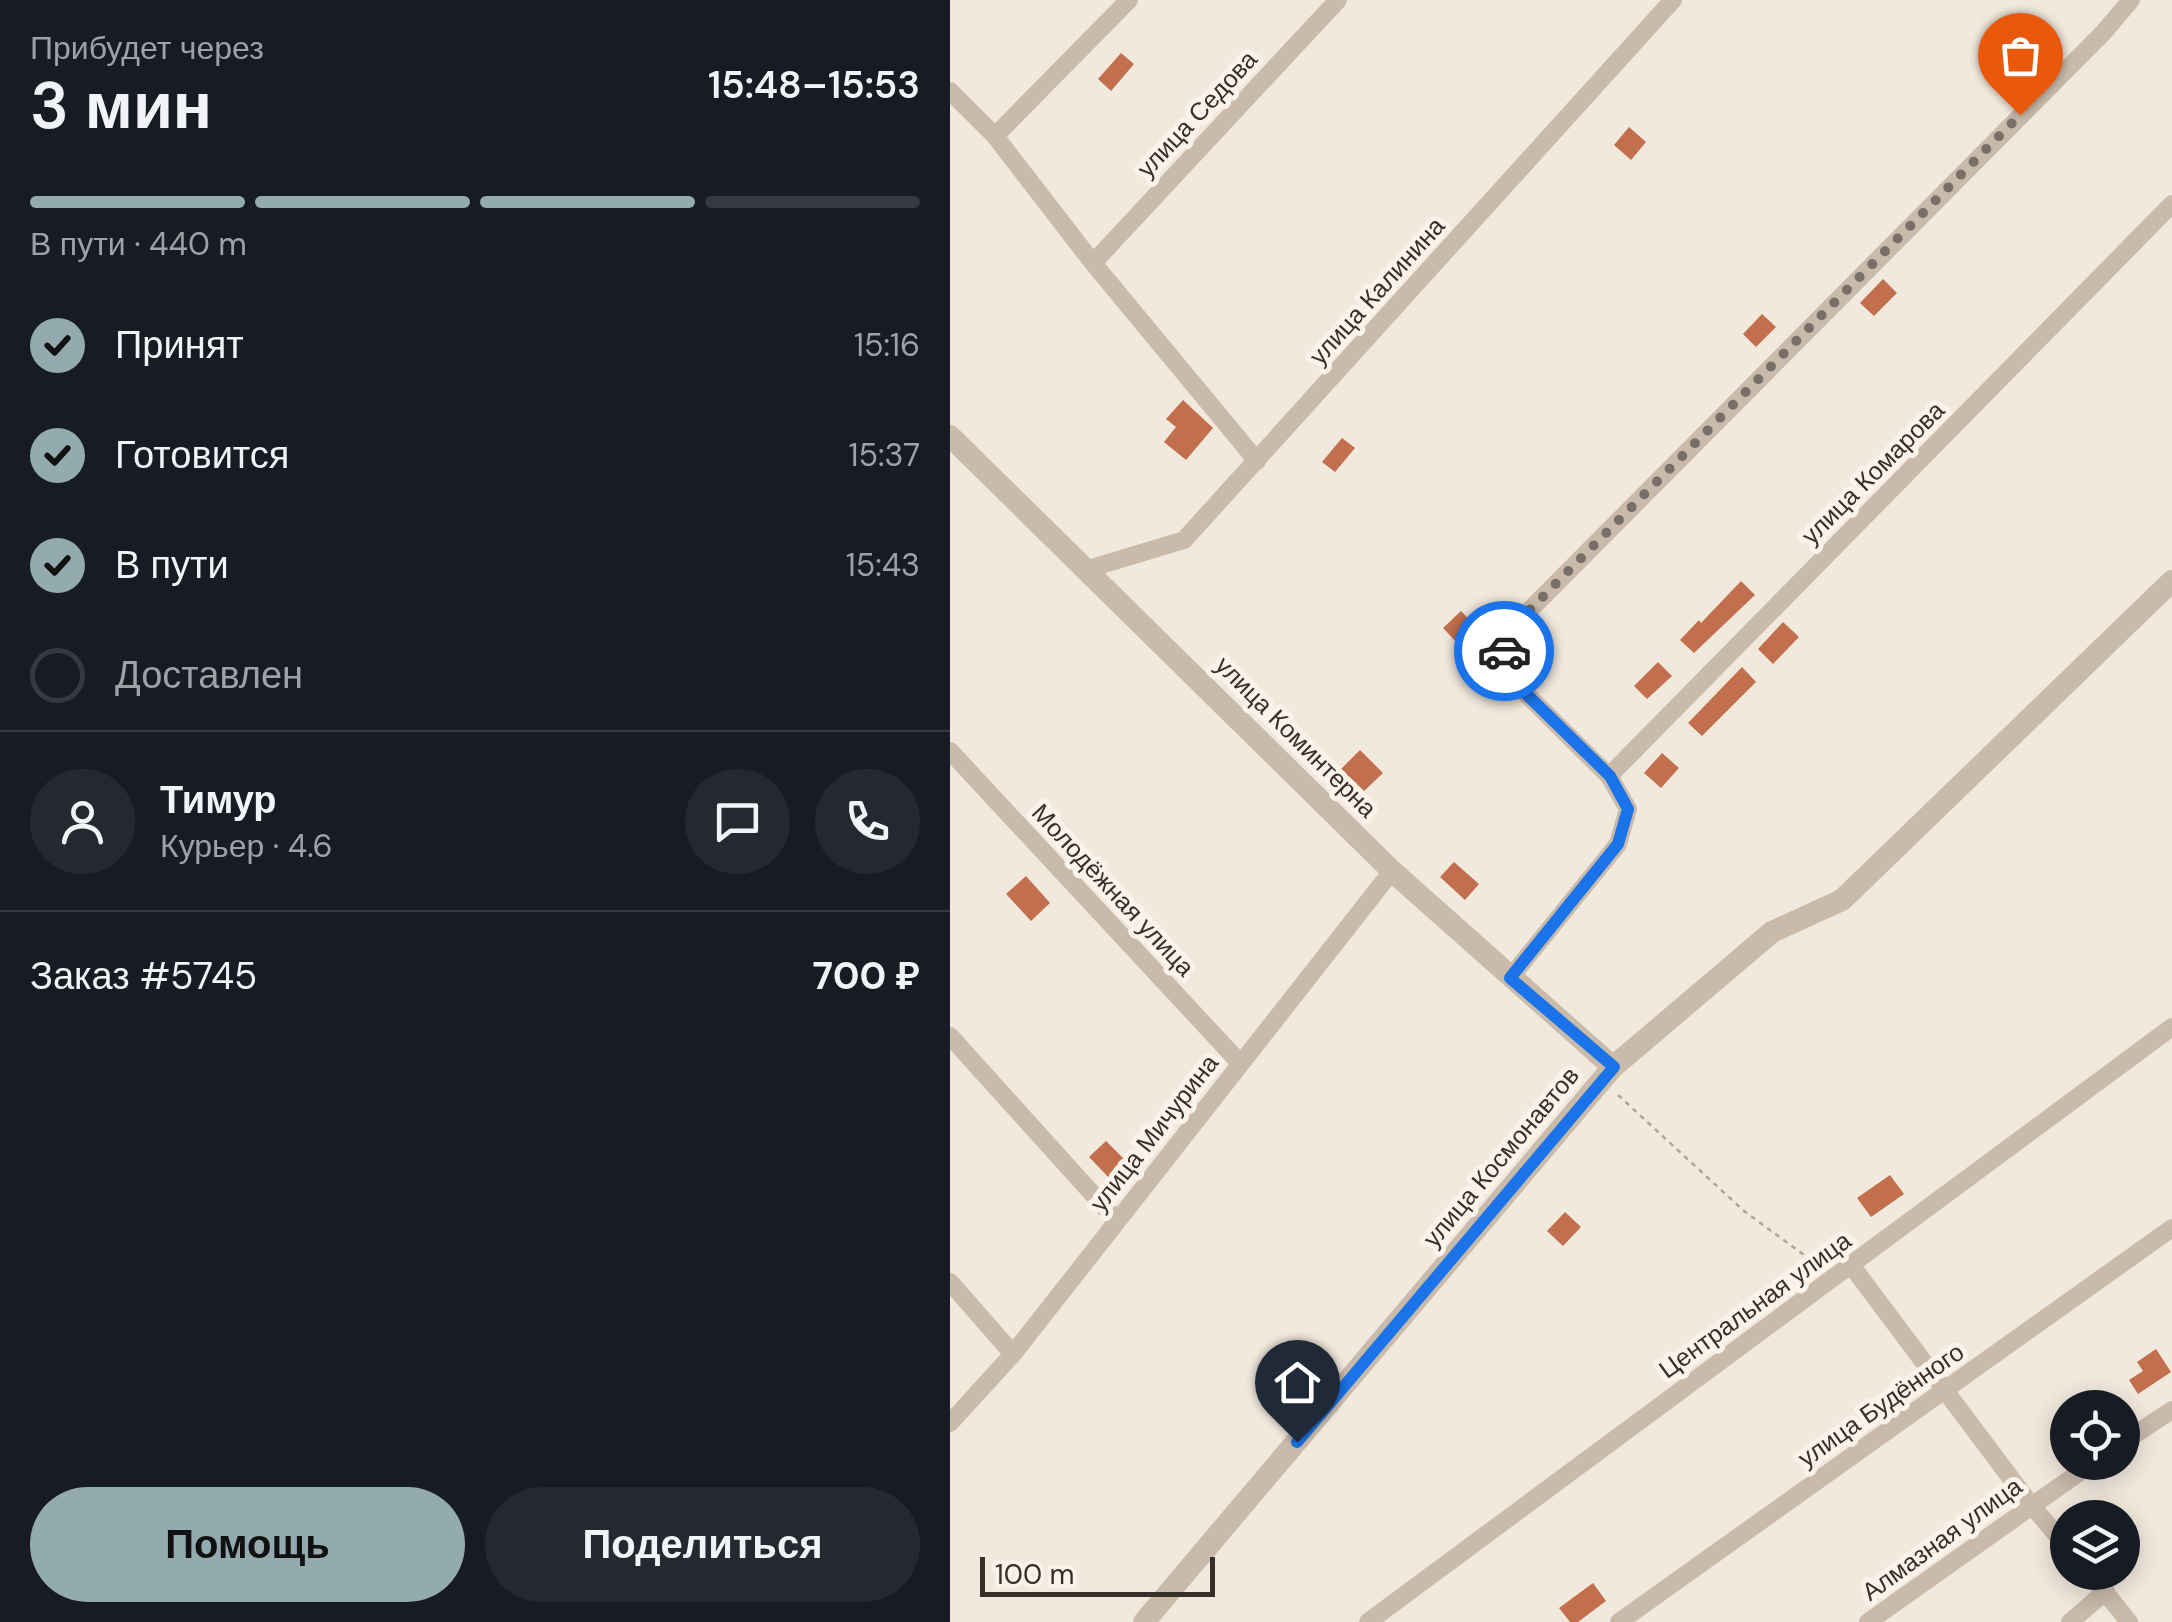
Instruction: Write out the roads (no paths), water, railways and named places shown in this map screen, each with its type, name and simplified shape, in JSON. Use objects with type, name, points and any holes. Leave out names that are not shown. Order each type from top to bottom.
[{"type":"street","points":[[996,136],[1130,0]]},
{"type":"street","name":"улица Седова","points":[[1094,263],[1338,0]]},
{"type":"street","name":"улица Калинина","points":[[1088,568],[1184,540],[1673,0]]},
{"type":"street","points":[[1510,978],[1618,844],[1628,809],[1610,776],[1512,680],[1501,639],[2131,0]]},
{"type":"street","points":[[950,90],[996,136],[1094,263],[1256,460]]},
{"type":"street","name":"улица Комарова","points":[[1610,776],[2172,204]]},
{"type":"street","name":"улица Коминтерна","points":[[950,436],[1392,871],[1608,1074]]},
{"type":"street","name":"улица Космонавтов","points":[[1144,1622],[1608,1074],[1772,932],[1842,900],[2172,581]]},
{"type":"street","name":"Молодёжная улица","points":[[950,750],[1240,1064]]},
{"type":"street","name":"улица Мичурина","points":[[950,1422],[1013,1354],[1392,871]]},
{"type":"street","name":"Центральная улица","points":[[1368,1622],[2172,1028]]},
{"type":"street","points":[[950,1036],[1116,1221]]},
{"type":"street","name":"улица Будённого","points":[[1619,1622],[2172,1228]]},
{"type":"street","points":[[1851,1265],[2050,1527]]},
{"type":"street","points":[[950,1282],[1013,1354]]},
{"type":"street","points":[[2140,1432],[2172,1410]]},
{"type":"street","name":"Алмазная улица","points":[[1868,1622],[2068,1480]]},
{"type":"street","points":[[2070,1622],[2106,1591],[2129,1622]]}]
